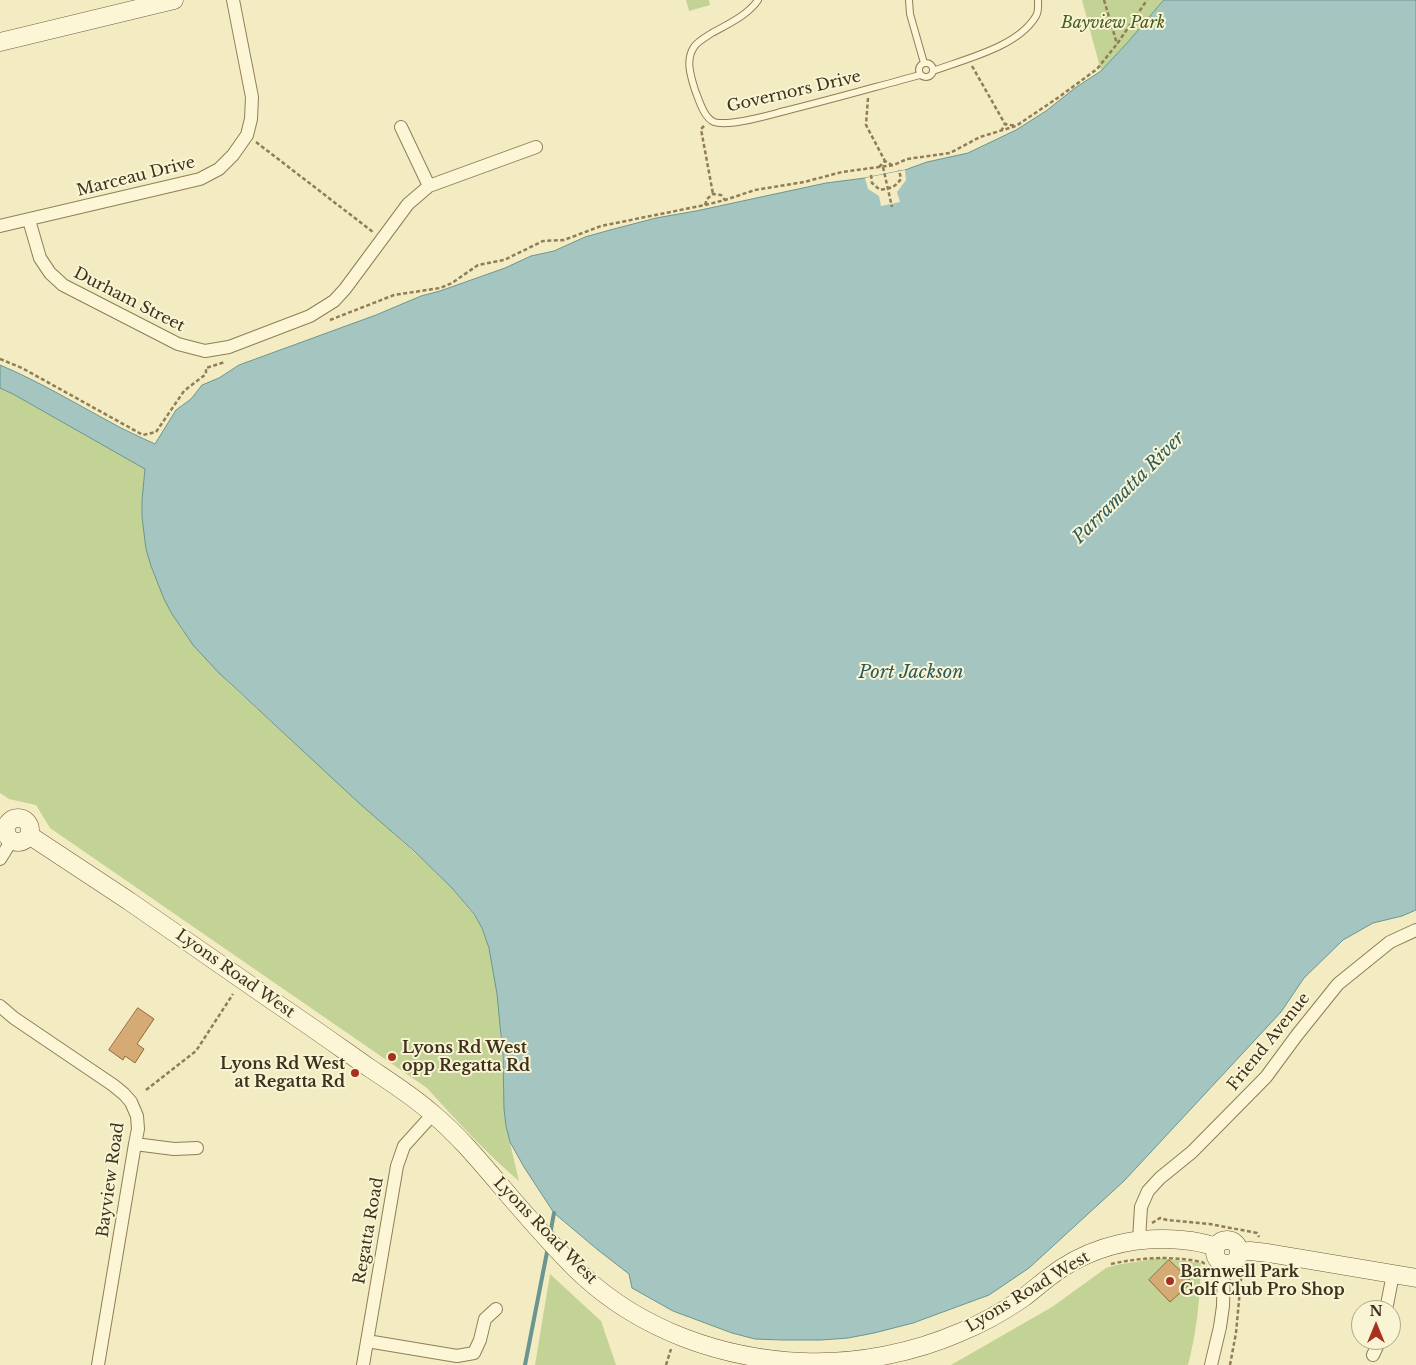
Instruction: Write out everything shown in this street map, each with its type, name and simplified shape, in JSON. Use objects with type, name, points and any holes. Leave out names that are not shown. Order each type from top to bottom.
[{"type":"main road","points":[[0,42],[174,0]]},
{"type":"main road","points":[[5,817],[26,821],[30,828],[29,836],[23,841],[15,842],[9,838],[5,817]]},
{"type":"main road","name":"Lyons Road West","points":[[29,836],[126,899],[313,1028],[433,1114],[460,1140],[537,1228],[582,1275],[639,1317],[676,1336],[719,1349],[765,1359],[838,1362],[871,1358],[930,1344],[962,1332],[1020,1300],[1062,1268],[1106,1248],[1138,1240],[1157,1238],[1194,1241],[1206,1243],[1216,1260]]},
{"type":"main road","points":[[1216,1260],[1228,1264],[1239,1256],[1239,1252],[1250,1251],[1416,1278]]},
{"type":"street","name":"Marceau Drive","points":[[0,226],[200,179],[224,164],[247,135],[251,119],[252,97],[233,0]]},
{"type":"street","points":[[401,127],[429,186]]},
{"type":"street","name":"Durham Street","points":[[29,220],[40,258],[50,273],[63,285],[178,344],[205,351],[229,347],[310,316],[334,302],[408,204],[429,186],[536,147]]},
{"type":"street","points":[[0,859],[12,840]]},
{"type":"street","name":"Friend Avenue","points":[[1138,1240],[1140,1208],[1148,1190],[1192,1152],[1266,1078],[1297,1035],[1338,984],[1390,942],[1416,930]]},
{"type":"street","name":"Bayview Road","points":[[0,1006],[14,1018],[113,1085],[131,1102],[137,1116],[136,1144],[98,1365]]},
{"type":"street","name":"Regatta Road","points":[[363,1365],[397,1166],[404,1146],[433,1114]]},
{"type":"street","points":[[136,1144],[174,1149],[197,1148]]},
{"type":"street","points":[[1211,1365],[1221,1320],[1216,1260]]},
{"type":"street","points":[[1388,1300],[1393,1274]]},
{"type":"street","points":[[367,1341],[457,1356],[474,1353],[480,1340],[485,1319],[496,1309]]},
{"type":"street","points":[[1373,1355],[1375,1350]]},
{"type":"lane","name":"Governors Drive","points":[[758,0],[736,19],[705,37],[695,46],[690,57],[690,68],[696,92],[707,116],[716,123],[728,123],[759,117],[854,94],[920,75]]},
{"type":"lane","points":[[909,0],[910,14],[924,63]]},
{"type":"lane","points":[[924,63],[919,68],[920,75],[924,77],[929,76],[933,71],[1003,46],[1024,31],[1038,14],[1038,0]]},
{"type":"lane","points":[[924,63],[930,65],[933,71]]},
{"type":"path","points":[[1104,0],[1117,44]]},
{"type":"path","points":[[322,323],[394,295],[440,288],[452,283],[478,265],[504,260],[543,241],[564,240],[601,226],[705,205],[755,190],[804,182],[842,172],[894,165],[907,159],[950,153],[980,137],[1016,126],[1097,69],[1117,44],[1147,0]]},
{"type":"path","points":[[967,58],[1005,124],[1016,126]]},
{"type":"path","points":[[868,90],[866,125],[885,161],[894,165]]},
{"type":"path","points":[[710,120],[701,129],[713,194]]},
{"type":"path","points":[[1000,132],[1005,124]]},
{"type":"path","points":[[247,135],[382,239]]},
{"type":"path","points":[[879,168],[885,161]]},
{"type":"path","points":[[883,167],[892,207]]},
{"type":"path","points":[[870,176],[872,183],[880,190],[888,189],[895,187],[901,179],[899,170]]},
{"type":"path","points":[[713,194],[721,196],[725,200]]},
{"type":"path","points":[[705,205],[707,199],[713,194]]},
{"type":"path","points":[[0,359],[22,368],[144,435],[156,432],[184,391],[206,374],[206,368],[228,361]]},
{"type":"path","points":[[146,1090],[196,1050],[233,994]]},
{"type":"path","points":[[1167,1220],[1210,1224],[1257,1233]]},
{"type":"path","points":[[1111,1264],[1146,1258],[1169,1258],[1202,1262],[1206,1268],[1216,1260]]},
{"type":"path","points":[[1230,1365],[1236,1333],[1241,1276]]},
{"type":"path","points":[[666,1365],[676,1336]]},
{"type":"green space","points":[[686,0],[709,0],[710,5],[689,11]]},
{"type":"green space","name":"Bayview Park","points":[[1082,0],[1164,0],[1101,71]]},
{"type":"green space","points":[[0,388],[146,469],[144,478],[146,549],[164,599],[182,630],[231,685],[427,864],[452,888],[477,919],[489,948],[495,979],[499,1010],[506,1126],[519,1181],[483,1148],[427,1088],[50,828],[36,805],[9,799],[0,793]]},
{"type":"green space","points":[[1160,1258],[1201,1263],[1198,1314],[1188,1365],[951,1365],[1052,1307],[1106,1268]]},
{"type":"green space","points":[[550,1274],[601,1321],[616,1365],[535,1365]]},
{"type":"water","name":"Port Jackson","points":[[1164,0],[1416,0],[1416,910],[1402,916],[1373,923],[1343,940],[1304,978],[1281,1012],[1124,1181],[1029,1268],[989,1295],[913,1323],[848,1338],[821,1340],[755,1339],[732,1333],[673,1311],[632,1288],[629,1274],[554,1213],[510,1142],[504,1109],[503,1056],[497,994],[489,948],[482,928],[474,914],[452,888],[414,851],[359,803],[218,672],[193,645],[164,599],[146,549],[142,517],[145,469],[0,388],[0,365],[155,444],[176,410],[191,399],[202,385],[219,378],[239,365],[376,315],[421,296],[505,268],[531,256],[554,251],[585,237],[656,218],[826,183],[905,170],[927,162],[968,153],[1016,130],[1101,71]]},
{"type":"pier","points":[[905,170],[906,180],[897,192],[900,202],[881,206],[879,196],[868,189],[865,178]]},
{"type":"building","points":[[138,1008],[154,1019],[137,1044],[144,1049],[135,1063],[125,1056],[123,1060],[109,1050]]},
{"type":"building","name":"Barnwell Park Golf Club Pro Shop","points":[[1169,1260],[1192,1282],[1170,1302],[1149,1280]]},
{"type":"waterway","points":[[550,1235],[554,1213]]},
{"type":"waterway","points":[[525,1365],[548,1247]]},
{"type":"place","name":"Lyons Rd West opp Regatta Rd","points":[[392,1057]]},
{"type":"place","name":"Lyons Rd West at Regatta Rd","points":[[355,1073]]},
{"type":"place","name":"Barnwell Park Golf Club Pro Shop","points":[[1170,1281]]},
{"type":"water label","name":"Parramatta River","points":[[1129,488]]}]
